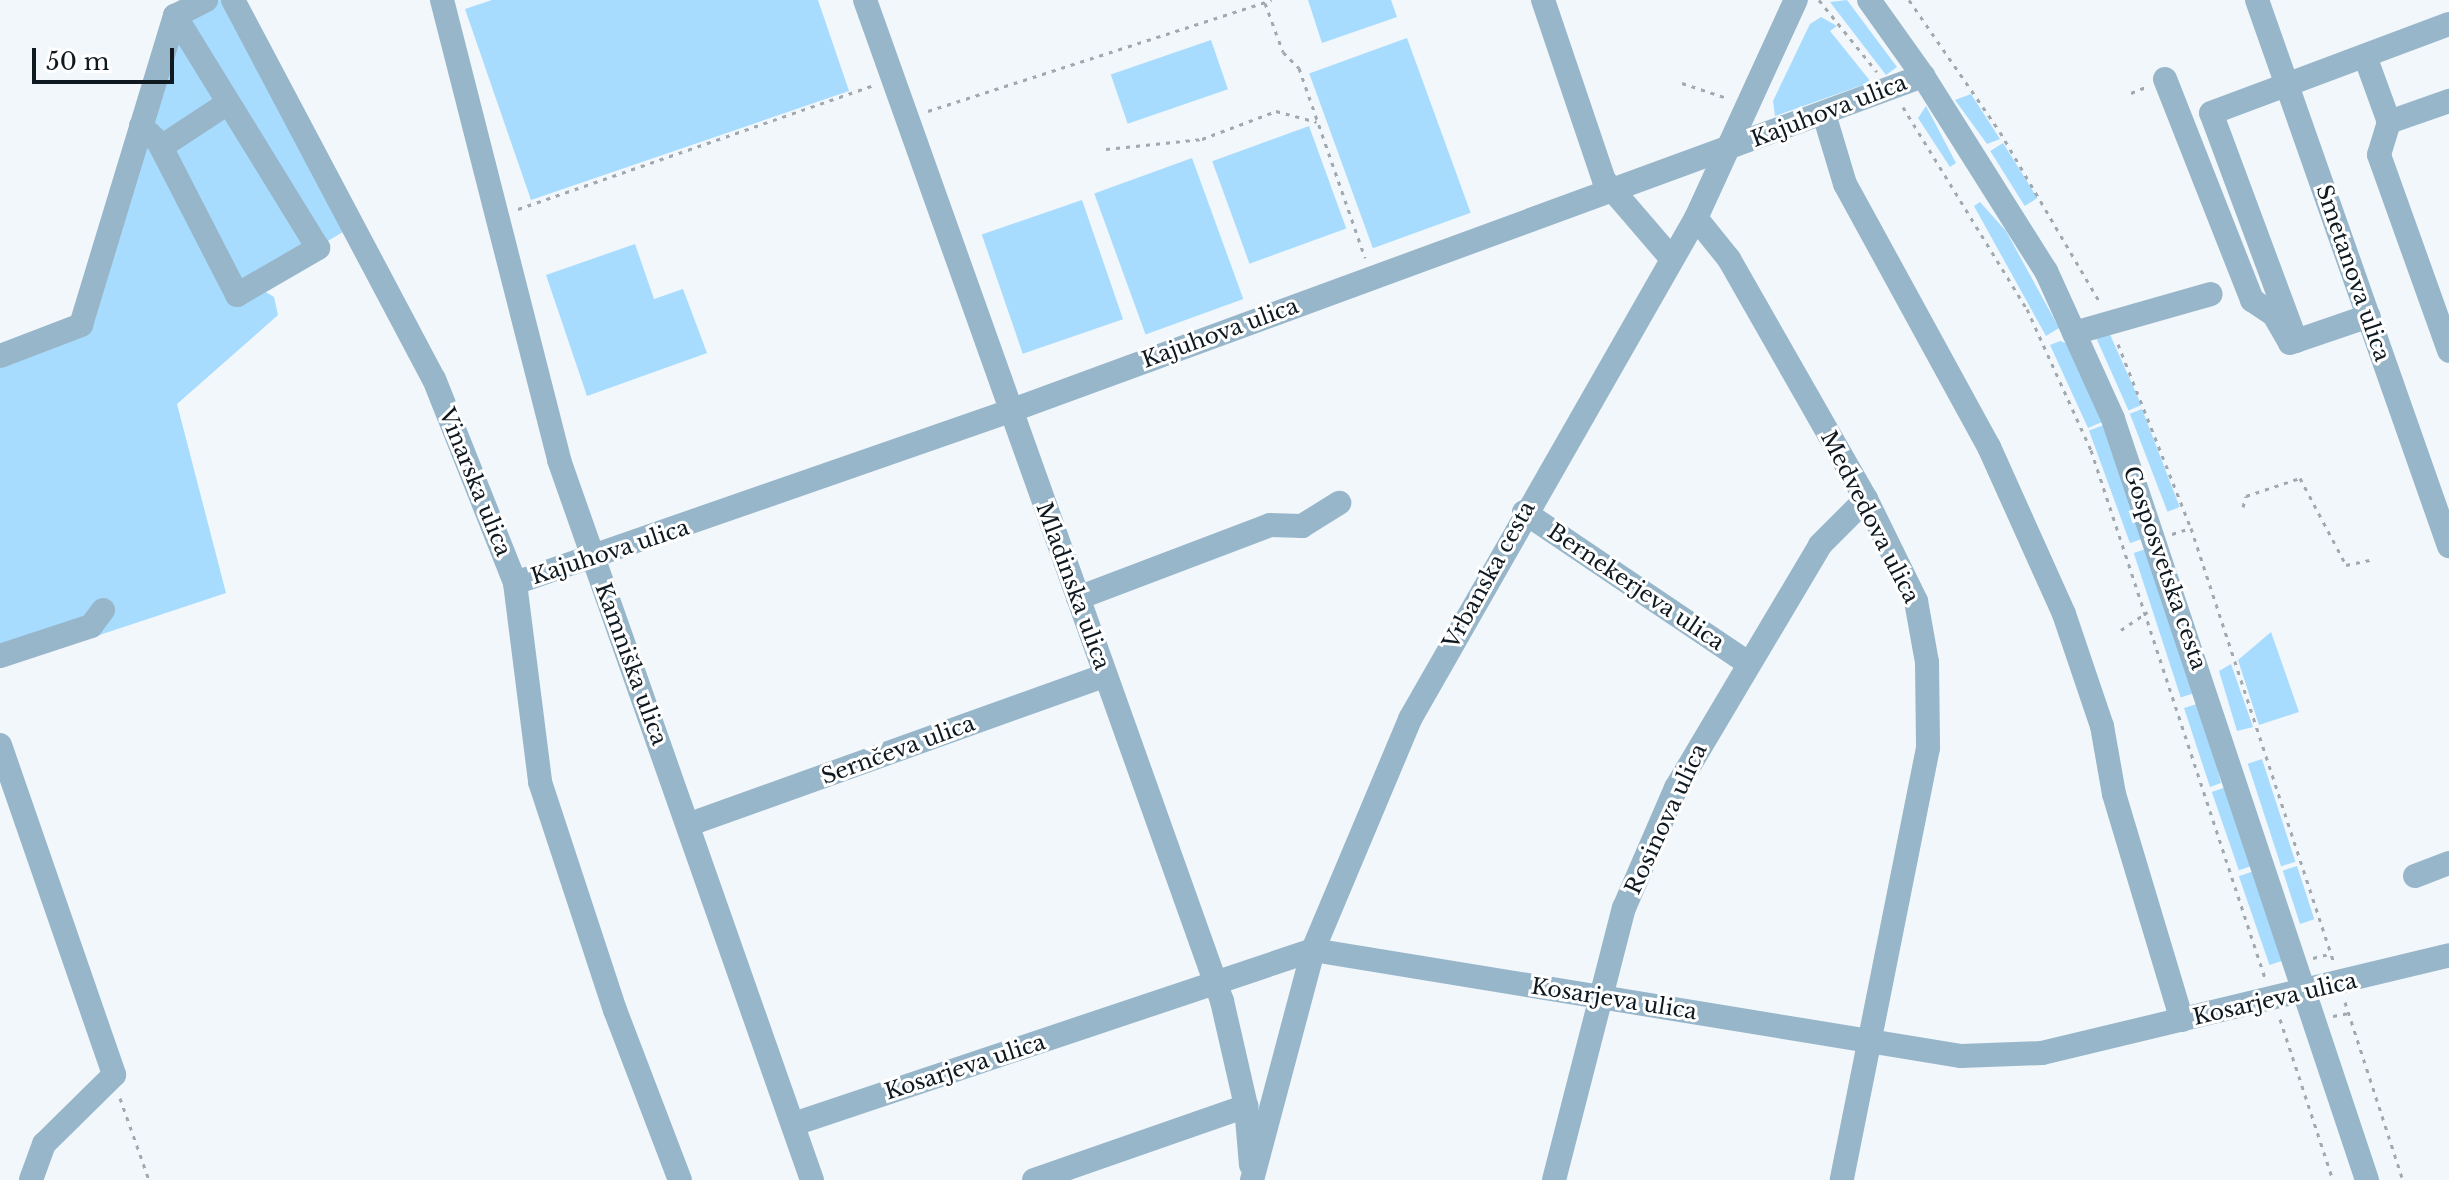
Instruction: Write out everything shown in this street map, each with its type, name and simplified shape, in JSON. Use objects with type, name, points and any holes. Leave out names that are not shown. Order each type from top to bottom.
[{"type":"street","points":[[0,356],[81,325],[175,16],[206,0]]},
{"type":"street","name":"Vinarska ulica","points":[[233,0],[434,379],[515,583],[540,782],[615,1010],[680,1180]]},
{"type":"street","name":"Kamniška ulica","points":[[442,0],[559,460],[592,560],[690,824],[812,1180]]},
{"type":"street","name":"Mladinska ulica","points":[[865,0],[1216,983],[1246,1106],[1252,1180]]},
{"type":"street","points":[[1543,0],[1604,180],[1672,259]]},
{"type":"street","name":"Gosposvetska cesta","points":[[1869,0],[1923,76],[2046,271],[2113,419],[2156,538],[2302,992],[2367,1180]]},
{"type":"street","name":"Smetanova ulica","points":[[2257,0],[2449,546]]},
{"type":"street","name":"Vrbanska cesta","points":[[1252,1180],[1313,950],[1410,719],[1524,512],[1696,218],[1727,149],[1804,8]]},
{"type":"street","points":[[141,126],[161,147],[237,295],[318,248],[175,16]]},
{"type":"street","points":[[2296,341],[2211,113],[2449,24]]},
{"type":"street","points":[[2365,56],[2389,122],[2379,155],[2449,351]]},
{"type":"street","name":"Kajuhova ulica","points":[[515,583],[592,560],[1010,411],[1923,76]]},
{"type":"street","points":[[2165,79],[2252,300],[2274,315],[2290,343],[2369,316]]},
{"type":"street","points":[[2389,122],[2449,101]]},
{"type":"street","points":[[161,147],[228,103]]},
{"type":"street","points":[[1824,114],[1845,184],[1989,447],[2064,614],[2102,726],[2114,794],[2182,1020]]},
{"type":"street","name":"Medvedova ulica","points":[[1696,218],[1729,259],[1866,499],[1916,601],[1928,700],[1928,748],[1873,1043],[1842,1180]]},
{"type":"street","points":[[2074,333],[2211,294]]},
{"type":"street","name":"Rosinova ulica","points":[[1554,1180],[1597,997],[1644,859],[1676,788],[1820,545],[1866,499]]},
{"type":"street","points":[[1078,598],[1270,525],[1302,526],[1339,503]]},
{"type":"street","name":"Bernekerjeva ulica","points":[[1524,512],[1748,663]]},
{"type":"street","points":[[0,656],[91,626],[103,610]]},
{"type":"street","name":"Sernčeva ulica","points":[[690,824],[1105,675]]},
{"type":"street","points":[[0,745],[114,1075],[44,1144],[31,1180]]},
{"type":"street","points":[[2415,876],[2449,863]]},
{"type":"street","name":"Kosarjeva ulica","points":[[794,1124],[1313,950],[1961,1056],[2042,1053],[2449,955]]},
{"type":"street","points":[[1034,1180],[1246,1106]]},
{"type":"path","points":[[925,112],[1271,0]]},
{"type":"path","points":[[1819,0],[1889,89],[1962,197],[2038,331],[2091,450],[2148,612],[2333,1180]]},
{"type":"path","points":[[1265,3],[1283,52],[1299,68],[1372,278]]},
{"type":"path","points":[[1804,8],[1824,6]]},
{"type":"path","points":[[496,215],[877,83]]},
{"type":"path","points":[[1682,83],[1730,99]]},
{"type":"path","points":[[1106,149],[1202,139],[1276,111],[1317,122]]},
{"type":"path","points":[[2243,507],[2246,496],[2300,478],[2346,565],[2374,559]]},
{"type":"path","points":[[2165,536],[2191,528]]},
{"type":"path","points":[[2121,630],[2148,612]]},
{"type":"path","points":[[2344,999],[2403,1180]]},
{"type":"path","points":[[114,1075],[149,1180]]},
{"type":"shaded area","points":[[216,0],[226,0],[353,226],[254,285],[274,297],[278,315],[177,404],[226,593],[0,668],[0,366],[89,325],[176,23]]},
{"type":"shaded area","points":[[492,0],[818,0],[849,91],[531,200],[465,9]]},
{"type":"shaded area","points":[[1308,0],[1391,0],[1397,17],[1322,43]]},
{"type":"shaded area","points":[[1847,0],[1897,67],[1886,75],[1830,2]]},
{"type":"shaded area","points":[[1821,17],[1837,26],[1830,31],[1871,82],[1775,116],[1773,101],[1810,24]]},
{"type":"shaded area","points":[[1407,38],[1471,213],[1373,248],[1309,74]]},
{"type":"shaded area","points":[[1211,40],[1228,89],[1128,124],[1111,75]]},
{"type":"shaded area","points":[[1971,94],[2000,139],[1987,144],[1955,100]]},
{"type":"shaded area","points":[[1926,106],[1956,163],[1950,167],[1918,118]]},
{"type":"shaded area","points":[[1309,126],[1346,228],[1249,264],[1212,161]]},
{"type":"shaded area","points":[[2003,143],[2037,198],[2025,206],[1990,151]]},
{"type":"shaded area","points":[[1192,158],[1243,299],[1146,335],[1094,194]]},
{"type":"shaded area","points":[[1082,200],[1123,319],[1023,354],[982,235]]},
{"type":"shaded area","points":[[1980,202],[2006,231],[2059,328],[2046,336],[1974,206]]},
{"type":"shaded area","points":[[635,244],[654,299],[683,289],[707,353],[587,396],[546,275]]},
{"type":"shaded area","points":[[2108,330],[2141,405],[2129,411],[2095,336]]},
{"type":"shaded area","points":[[2060,341],[2068,344],[2102,422],[2088,428],[2050,345]]},
{"type":"shaded area","points":[[2142,409],[2180,507],[2167,512],[2130,414]]},
{"type":"shaded area","points":[[2104,425],[2145,538],[2130,543],[2089,430]]},
{"type":"shaded area","points":[[2149,548],[2196,693],[2181,698],[2134,553]]},
{"type":"shaded area","points":[[2271,632],[2299,712],[2259,725],[2238,660]]},
{"type":"shaded area","points":[[2231,664],[2253,727],[2237,731],[2219,671]]},
{"type":"shaded area","points":[[2200,703],[2221,783],[2210,787],[2184,708]]},
{"type":"shaded area","points":[[2262,759],[2295,862],[2281,866],[2248,764]]},
{"type":"shaded area","points":[[2226,787],[2253,865],[2239,870],[2212,792]]},
{"type":"shaded area","points":[[2297,866],[2314,919],[2300,924],[2283,871]]},
{"type":"shaded area","points":[[2254,871],[2285,960],[2269,965],[2239,876]]}]
